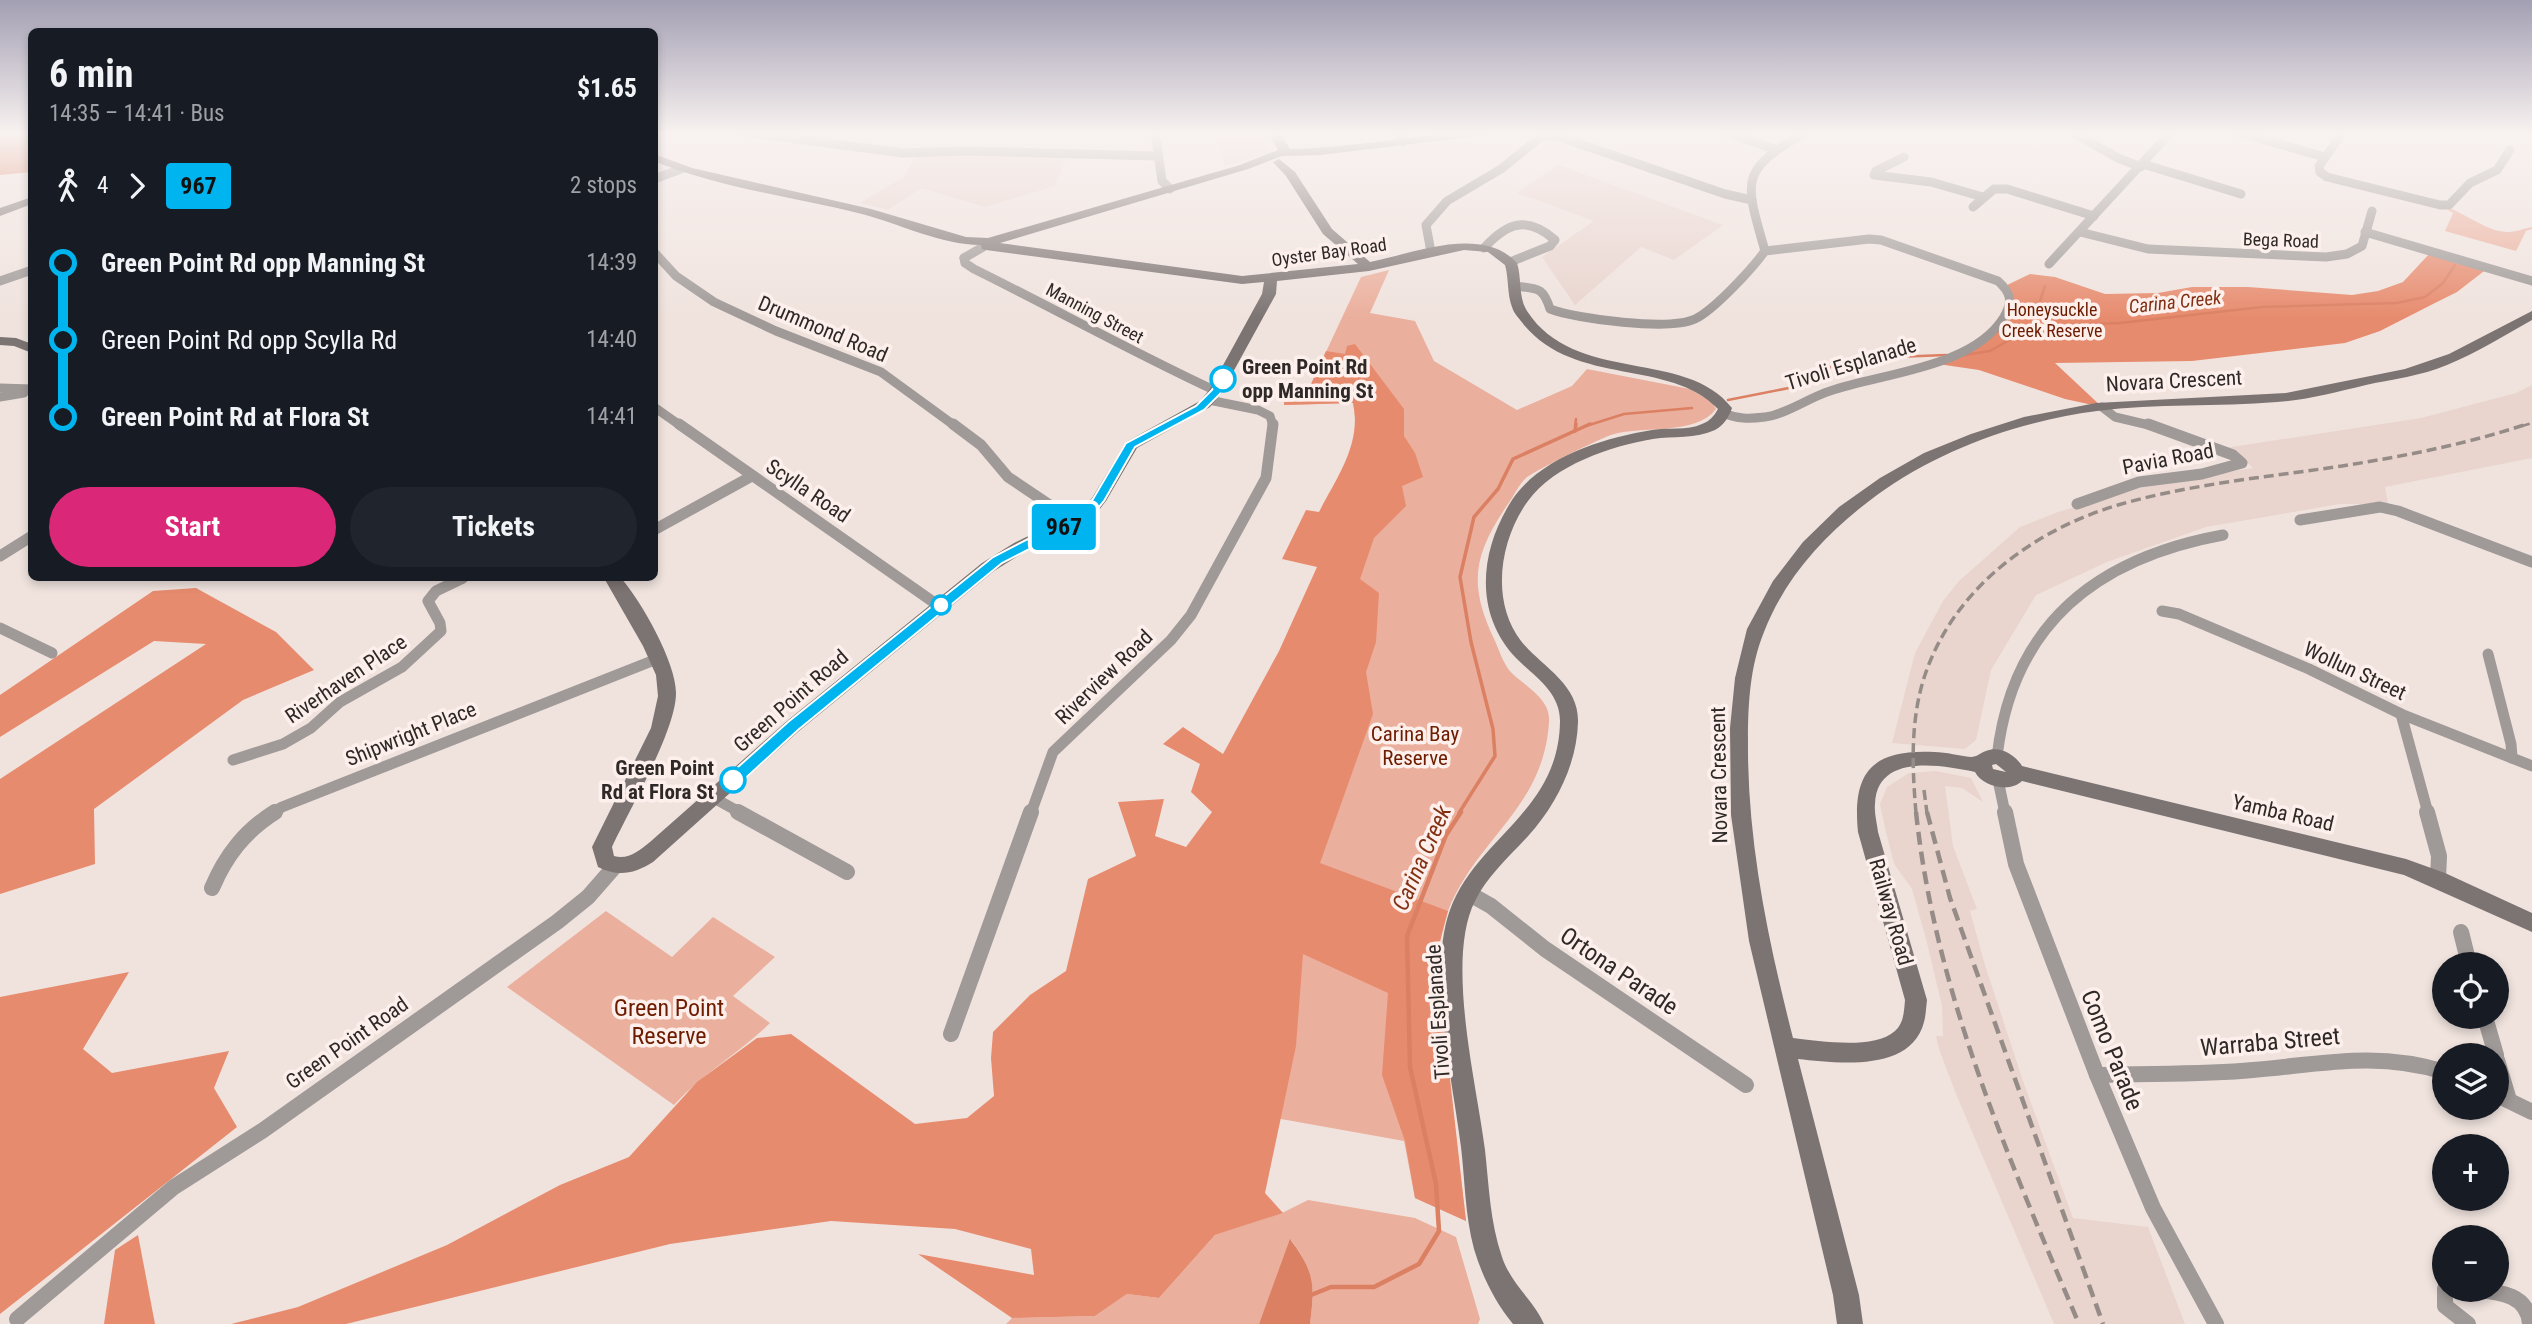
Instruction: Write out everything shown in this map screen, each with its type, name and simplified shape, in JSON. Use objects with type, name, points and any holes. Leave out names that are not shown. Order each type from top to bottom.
[{"type":"street","name":"Oyster Bay Road","points":[[788,194],[983,244],[1218,278],[1271,278],[1369,267],[1464,246],[1484,248],[1502,255],[1510,262]]},
{"type":"street","points":[[983,244],[1154,194]]},
{"type":"street","points":[[1304,194],[1326,231],[1369,267]]},
{"type":"street","points":[[1431,252],[1426,225],[1457,194]]},
{"type":"street","points":[[1724,194],[1752,200]]},
{"type":"street","points":[[1515,286],[1541,290],[1550,309],[1559,314],[1654,323],[1696,319],[1758,264],[1765,251],[1751,194]]},
{"type":"street","points":[[1972,194],[1983,197]]},
{"type":"street","points":[[1973,207],[1987,194]]},
{"type":"street","points":[[2022,194],[2094,216]]},
{"type":"street","points":[[2049,264],[2115,194]]},
{"type":"street","points":[[2400,194],[2449,205],[2460,194]]},
{"type":"street","points":[[0,212],[28,202]]},
{"type":"street","name":"Bega Road","points":[[2080,232],[2138,248],[2337,256],[2362,246],[2372,211]]},
{"type":"street","points":[[1484,248],[1509,225],[1520,224],[1550,235],[1555,240],[1550,246],[1510,262],[1514,269],[1517,303],[1528,321],[1564,348],[1605,366],[1701,386],[1721,402],[1725,408],[1723,413]]},
{"type":"street","points":[[2365,232],[2532,281]]},
{"type":"street","points":[[1022,233],[1017,237],[1017,244],[1028,250]]},
{"type":"street","points":[[1765,251],[1869,239],[1881,240],[1998,281],[2009,291],[2011,306],[1994,333],[1970,348]]},
{"type":"street","name":"Manning Street","points":[[983,244],[964,258],[965,263],[1105,334],[1213,396]]},
{"type":"street","name":"Drummond Road","points":[[658,256],[676,276],[714,302],[776,331],[881,372],[981,445],[1008,477],[1075,522]]},
{"type":"street","points":[[0,281],[28,271]]},
{"type":"street","name":"Green Point Road","points":[[17,1319],[174,1187],[262,1131],[557,922],[588,897],[616,865],[634,863],[646,857],[793,726],[1008,553],[1086,515],[1098,501],[1130,445],[1188,415],[1213,396],[1269,294],[1271,278]]},
{"type":"street","name":"Novara Crescent","points":[[1850,1324],[1846,1295],[1747,886],[1739,801],[1740,707],[1746,666],[1762,618],[1785,577],[1821,534],[1850,508],[1901,472],[1971,437],[2074,410],[2299,396],[2408,373],[2447,360],[2532,315]]},
{"type":"street","points":[[0,341],[16,342],[28,347]]},
{"type":"street","name":"Tivoli Esplanade","points":[[1531,1324],[1508,1296],[1495,1273],[1483,1232],[1454,971],[1455,931],[1468,893],[1489,863],[1532,818],[1550,792],[1569,722],[1563,696],[1513,643],[1500,614],[1493,572],[1494,554],[1522,497],[1547,476],[1612,443],[1703,429],[1711,426],[1723,413],[1737,419],[1768,417],[1829,391],[1940,361],[1970,348]]},
{"type":"street","points":[[0,388],[28,389]]},
{"type":"street","points":[[0,397],[28,392]]},
{"type":"street","name":"Riverview Road","points":[[951,1034],[1053,752],[1182,627],[1266,478],[1273,426],[1270,416],[1213,396]]},
{"type":"street","name":"Pavia Road","points":[[2077,504],[2139,482],[2202,474],[2242,463],[2233,455],[2154,426],[2115,417],[2102,407]]},
{"type":"street","name":"Scylla Road","points":[[658,410],[939,606]]},
{"type":"street","points":[[658,528],[752,476]]},
{"type":"street","points":[[2300,520],[2380,507],[2398,511],[2532,562]]},
{"type":"street","points":[[2007,776],[2011,764],[1989,761],[2033,645],[2062,608],[2080,592],[2149,555],[2197,538],[2223,535]]},
{"type":"street","points":[[0,556],[28,538]]},
{"type":"street","name":"Riverhaven Place","points":[[233,760],[254,755],[301,734],[340,702],[414,658],[441,631],[440,620],[428,601],[436,591],[457,581]]},
{"type":"street","points":[[614,581],[657,659],[666,681],[666,710],[648,754],[602,847],[605,861],[616,865]]},
{"type":"street","name":"Wollun Street","points":[[2162,611],[2179,614],[2309,669],[2401,714],[2532,766]]},
{"type":"street","points":[[0,628],[52,653]]},
{"type":"street","points":[[2488,654],[2511,744],[2512,758]]},
{"type":"street","name":"Shipwright Place","points":[[212,888],[222,860],[236,843],[254,825],[282,807],[657,659]]},
{"type":"street","points":[[2401,714],[2439,856],[2438,879]]},
{"type":"street","name":"Railway Road","points":[[1784,1047],[1858,1052],[1884,1049],[1903,1040],[1914,1024],[1916,1000],[1863,806],[1867,786],[1873,777],[1892,762],[1918,756],[1989,761]]},
{"type":"street","name":"Yamba Road","points":[[2007,776],[2374,858],[2438,879],[2532,923]]},
{"type":"street","name":"Como Parade","points":[[2007,776],[2016,864],[2097,1075],[2153,1208],[2216,1324]]},
{"type":"street","points":[[714,798],[847,872]]},
{"type":"street","name":"Ortona Parade","points":[[1468,893],[1491,906],[1545,949],[1746,1085]]},
{"type":"street","points":[[2461,932],[2466,952]]},
{"type":"street","name":"Warraba Street","points":[[2097,1075],[2252,1070],[2367,1057],[2401,1061],[2432,1069]]},
{"type":"street","points":[[2509,1100],[2532,1112]]},
{"type":"street","points":[[2509,1295],[2521,1301],[2530,1316],[2530,1324]]},
{"type":"street","points":[[2443,1302],[2448,1310],[2468,1324]]},
{"type":"shaded area","points":[[876,194],[912,194],[888,210],[860,203]]},
{"type":"shaded area","points":[[940,194],[1029,194],[985,207]]},
{"type":"shaded area","points":[[1519,194],[1637,194],[1723,225],[1674,260],[1641,247],[1575,305],[1542,257],[1594,221]]},
{"type":"shaded area","points":[[2532,385],[2532,458],[2385,487],[2388,504],[2340,504],[2206,527],[2107,562],[2036,595],[1991,670],[1976,740],[1965,749],[1892,743],[1915,653],[1943,601],[1959,581],[2020,527],[2058,512],[2144,486],[2253,468],[2239,455],[2225,448],[2421,418],[2516,393]]},
{"type":"shaded area","points":[[1936,771],[1971,778],[1983,802],[1962,788],[1945,786],[1953,846],[1977,909],[1970,911],[1985,965],[2023,1081],[2073,1218],[2148,1227],[2185,1324],[2054,1324],[1939,1049],[1936,1036],[1943,1036],[1942,1006],[1926,939],[1912,889],[1894,864],[1885,828],[1880,804],[1887,787],[1909,773]]},
{"type":"shaded area","points":[[1290,1239],[1309,1270],[1312,1288],[1310,1324],[1259,1324]]},
{"type":"green space","points":[[2440,205],[2492,229],[2512,232],[2532,229],[2526,231],[2516,251],[2445,231],[2453,213]]},
{"type":"green space","name":"Honeysuckle Creek Reserve","points":[[2431,252],[2488,268],[2457,292],[2380,331],[2345,343],[2192,361],[2055,363],[2102,407],[2065,399],[1979,370],[1931,363],[1994,333],[2011,305],[2005,286],[2030,274],[2055,277],[2105,294],[2158,293],[2192,287],[2248,287],[2352,295],[2378,291],[2403,282]]},
{"type":"green space","name":"Carina Bay Reserve","points":[[1389,270],[1370,313],[1415,321],[1434,361],[1517,410],[1572,386],[1587,369],[1690,389],[1711,401],[1716,409],[1696,423],[1611,435],[1532,474],[1521,483],[1496,522],[1481,555],[1478,586],[1486,621],[1507,667],[1541,699],[1546,706],[1549,722],[1544,752],[1535,778],[1522,801],[1460,886],[1442,930],[1439,989],[1466,1221],[1415,1198],[1404,1141],[1264,1116],[1363,471],[1353,403],[1284,405],[1284,402],[1303,401],[1361,277]]},
{"type":"green space","points":[[1355,344],[1404,409],[1404,436],[1415,453],[1423,477],[1402,486],[1406,506],[1374,538],[1360,579],[1379,593],[1376,642],[1366,672],[1373,714],[1320,863],[1448,911],[1438,949],[1440,990],[1466,1221],[1415,1198],[1405,1141],[1382,1075],[1388,993],[1303,954],[1296,1046],[1265,1193],[1283,1213],[1215,1235],[1159,1298],[1127,1294],[1095,1316],[1012,1318],[918,1254],[1034,1275],[1031,1249],[955,1229],[831,1221],[670,1244],[346,1324],[231,1324],[298,1307],[447,1245],[560,1185],[629,1157],[697,1082],[757,1038],[791,1034],[915,1124],[967,1118],[994,1096],[991,1058],[993,1032],[1030,995],[1066,971],[1088,879],[1136,856],[1118,802],[1164,799],[1155,836],[1186,847],[1212,812],[1191,792],[1200,764],[1163,744],[1183,727],[1223,754],[1279,651],[1317,567],[1282,559],[1306,510],[1319,512],[1340,473],[1351,446],[1355,418],[1353,403],[1284,405],[1284,402],[1303,402],[1326,351],[1345,354],[1347,346]]},
{"type":"green space","points":[[196,588],[276,632],[314,670],[243,700],[94,809],[95,864],[0,894],[0,779],[206,644],[154,641],[0,737],[0,695],[153,591]]},
{"type":"green space","name":"Green Point Reserve","points":[[606,911],[672,957],[713,917],[775,957],[733,996],[770,1023],[674,1105],[507,987]]},
{"type":"green space","points":[[129,972],[83,1049],[112,1073],[229,1051],[214,1088],[237,1127],[0,1314],[0,997]]},
{"type":"green space","points":[[1308,1200],[1415,1218],[1456,1237],[1480,1319],[1478,1324],[1310,1324],[1313,1299],[1311,1279],[1305,1261],[1291,1240],[1259,1324],[1006,1324],[1012,1318],[1095,1316],[1127,1294],[1159,1298],[1215,1235],[1282,1213]]},
{"type":"green space","points":[[138,1235],[155,1324],[104,1324],[115,1250]]},
{"type":"waterway","name":"Carina Creek","points":[[1964,355],[1990,351],[2011,339],[2038,329],[2070,325],[2120,323],[2262,307],[2397,303],[2425,297],[2443,283],[2455,265]]},
{"type":"waterway","points":[[2030,331],[2045,286]]},
{"type":"waterway","name":"Carina Creek","points":[[1728,400],[1804,385],[1817,379],[1833,365],[1868,358],[1946,355]]},
{"type":"waterway","name":"Carina Creek","points":[[1586,426],[1624,414],[1692,408]]},
{"type":"waterway","points":[[1575,426],[1576,419]]},
{"type":"waterway","name":"Carina Creek","points":[[1575,431],[1576,424]]},
{"type":"waterway","name":"Carina Creek","points":[[1575,431],[1590,424]]},
{"type":"waterway","name":"Carina Creek","points":[[1459,813],[1495,756],[1493,729],[1471,642],[1460,577],[1474,517],[1498,489],[1513,459],[1575,431]]},
{"type":"waterway","name":"Carina Creek","points":[[1311,1295],[1331,1287],[1374,1287],[1419,1264],[1439,1231],[1436,1184],[1410,1067],[1407,936],[1446,835],[1461,812]]},
{"type":"railway","points":[[2522,426],[2532,423]]},
{"type":"railway","points":[[1916,813],[1913,760],[1917,707],[1926,672],[1939,641],[1978,588],[2028,546],[2087,516],[2145,498],[2201,486],[2412,454],[2482,438],[2527,424]]},
{"type":"railway","points":[[1924,790],[1927,813]]},
{"type":"railway","points":[[1916,812],[1926,879],[1957,1010],[2002,1137],[2079,1324]]},
{"type":"railway","points":[[1927,812],[1950,898],[2103,1324]]},
{"type":"bus line","name":"967","points":[[733,780],[793,726],[998,560],[1086,515],[1093,509],[1130,445],[1200,408],[1223,379]]},
{"type":"place","name":"Green Point Rd opp Manning St","points":[[1223,379]]},
{"type":"place","name":"Green Point Rd at Flora St","points":[[733,780]]}]
